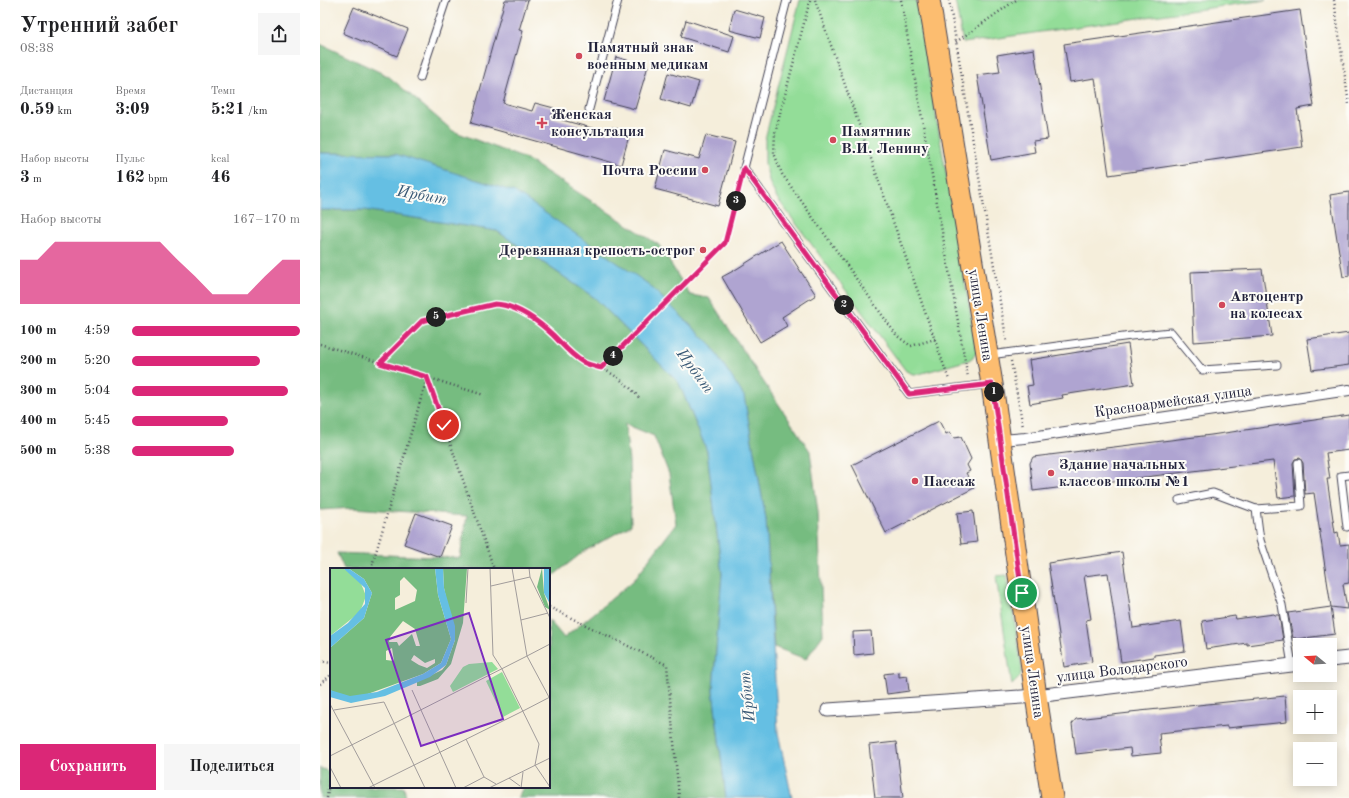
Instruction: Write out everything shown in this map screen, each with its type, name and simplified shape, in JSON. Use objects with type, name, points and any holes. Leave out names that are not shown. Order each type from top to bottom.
[{"type":"main road","name":"улица Ленина","points":[[929,0],[1001,440],[1036,696],[1052,798]]},
{"type":"street","name":"Красноармейская улица","points":[[1001,440],[1025,438],[1349,390]]},
{"type":"street","points":[[1337,659],[1349,658]]},
{"type":"street","name":"улица Володарского","points":[[828,710],[1036,696],[1293,664]]},
{"type":"lane","points":[[420,78],[446,0]]},
{"type":"lane","points":[[589,109],[618,0]]},
{"type":"lane","points":[[787,0],[744,168],[909,394],[992,384]]},
{"type":"lane","points":[[988,356],[1131,336],[1171,332],[1202,370],[1277,365]]},
{"type":"lane","points":[[1179,500],[1213,493],[1256,509],[1301,506],[1298,463]]},
{"type":"lane","points":[[1346,527],[1341,476],[1349,475]]},
{"type":"lane","points":[[1256,509],[1260,540],[1282,605],[1293,651]]},
{"type":"path","points":[[810,0],[775,133],[774,153],[782,174],[897,336],[911,346],[935,339]]},
{"type":"path","points":[[815,0],[952,388]]},
{"type":"path","points":[[901,0],[970,386]]},
{"type":"path","points":[[949,0],[1009,353],[1025,438]]},
{"type":"path","points":[[956,42],[1016,0]]},
{"type":"path","points":[[1334,0],[1349,105]]},
{"type":"path","points":[[601,368],[725,243],[744,168]]},
{"type":"path","points":[[380,363],[422,321],[495,304],[505,305],[526,315],[552,334],[571,353],[584,362],[601,368],[633,390],[640,399]]},
{"type":"path","points":[[320,344],[484,395]]},
{"type":"path","points":[[371,568],[427,377]]},
{"type":"path","points":[[427,377],[494,568]]},
{"type":"path","points":[[550,607],[668,665],[679,798]]},
{"type":"path","points":[[320,661],[330,663]]},
{"type":"path","points":[[320,684],[330,676]]},
{"type":"path","points":[[327,798],[330,773]]},
{"type":"green space","points":[[800,0],[916,0],[977,352],[969,360],[919,374],[913,374],[906,371],[777,198],[770,184],[765,163],[765,139]]},
{"type":"green space","points":[[955,0],[1266,0],[963,43]]},
{"type":"green space","points":[[320,44],[388,76],[453,131],[528,160],[659,245],[690,295],[709,298],[810,451],[818,513],[823,635],[806,659],[774,647],[766,519],[744,397],[710,344],[648,284],[395,154],[320,153]]},
{"type":"green space","points":[[320,210],[364,210],[497,231],[595,298],[679,383],[707,451],[722,574],[713,690],[726,798],[518,798],[523,788],[550,788],[550,621],[564,638],[633,581],[676,524],[669,474],[654,436],[625,424],[629,461],[631,525],[583,552],[550,578],[550,568],[344,568],[337,553],[460,558],[467,516],[353,508],[320,510]]},
{"type":"green space","points":[[1007,575],[1022,668],[1020,677],[1012,685],[996,576]]},
{"type":"green space","points":[[320,768],[330,772],[330,788],[404,788],[406,798],[320,798]]},
{"type":"water","name":"Ирбит","points":[[320,153],[395,154],[515,192],[648,284],[710,344],[744,396],[766,519],[778,733],[792,798],[726,798],[713,690],[722,574],[707,451],[679,383],[595,298],[497,231],[364,210],[320,210]]},
{"type":"building","points":[[505,0],[528,0],[519,30],[523,31],[503,103],[532,111],[535,103],[554,108],[551,117],[610,133],[612,127],[630,132],[621,165],[471,123]]},
{"type":"building","points":[[354,7],[408,29],[397,56],[343,33]]},
{"type":"building","points":[[734,9],[765,18],[760,38],[729,30]]},
{"type":"building","points":[[1300,10],[1314,106],[1297,109],[1302,147],[1109,175],[1095,78],[1070,82],[1064,44]]},
{"type":"building","points":[[686,20],[734,36],[729,52],[681,37]]},
{"type":"building","points":[[1034,49],[1048,139],[1033,141],[1035,152],[991,160],[977,75],[1000,72],[997,55]]},
{"type":"building","points":[[616,57],[648,66],[635,109],[604,101]]},
{"type":"building","points":[[668,73],[699,82],[691,108],[661,99]]},
{"type":"building","points":[[706,135],[735,142],[718,206],[655,189],[665,150],[699,159]]},
{"type":"building","points":[[1349,192],[1349,276],[1343,277],[1330,195]]},
{"type":"building","points":[[781,241],[816,295],[782,317],[787,326],[760,342],[722,277]]},
{"type":"building","points":[[1262,269],[1272,336],[1194,342],[1191,272]]},
{"type":"building","points":[[1349,333],[1349,365],[1312,370],[1307,339]]},
{"type":"building","points":[[1128,344],[1134,384],[1062,395],[1063,398],[1030,404],[1027,386],[1033,385],[1029,360]]},
{"type":"building","points":[[1349,415],[1349,450],[1326,453],[1330,479],[1327,479],[1335,533],[1338,532],[1340,545],[1349,544],[1349,583],[1343,584],[1347,609],[1331,607],[1314,493],[1305,494],[1303,463],[1300,458],[1295,459],[1293,463],[1295,496],[1278,498],[1273,461],[1033,491],[1030,463],[1033,457],[1211,435]]},
{"type":"building","name":"Пассаж","points":[[939,421],[946,434],[950,432],[953,438],[961,437],[971,459],[967,465],[970,471],[966,473],[974,488],[886,533],[852,465]]},
{"type":"building","points":[[973,511],[977,542],[961,544],[957,513]]},
{"type":"building","points":[[416,513],[452,526],[440,557],[404,544]]},
{"type":"building","points":[[1122,552],[1133,628],[1181,621],[1185,651],[1154,655],[1154,657],[1121,662],[1108,573],[1084,576],[1091,619],[1086,620],[1092,662],[1064,667],[1048,563]]},
{"type":"building","points":[[1331,607],[1335,634],[1293,638],[1288,613]]},
{"type":"building","points":[[1274,614],[1279,615],[1283,640],[1206,649],[1202,621],[1235,616],[1236,619]]},
{"type":"building","points":[[871,631],[873,653],[854,655],[853,632]]},
{"type":"building","points":[[899,672],[899,677],[907,676],[909,691],[887,694],[884,674]]},
{"type":"building","points":[[1285,696],[1287,722],[1159,733],[1161,753],[1131,756],[1130,748],[1076,754],[1072,724],[1076,719]]},
{"type":"building","points":[[896,742],[903,798],[875,798],[869,745]]},
{"type":"place","name":"Памятный знак военным медикам","points":[[579,56]]},
{"type":"place","name":"Женская консультация","points":[[542,123]]},
{"type":"place","name":"Памятник В.И. Ленину","points":[[833,140]]},
{"type":"place","name":"Почта России","points":[[705,170]]},
{"type":"place","name":"Деревянная крепость-острог","points":[[703,250]]},
{"type":"place","name":"Автоцентр на колесах","points":[[1222,305]]},
{"type":"place","name":"Здание начальных классов школы №1","points":[[1051,473]]},
{"type":"place","name":"Пассаж","points":[[915,481]]},
{"type":"route","points":[[444,425],[427,377],[380,363],[422,321],[495,304],[505,305],[526,315],[552,334],[571,353],[584,362],[601,368],[725,243],[744,168],[909,394],[992,384],[1022,593]]}]
